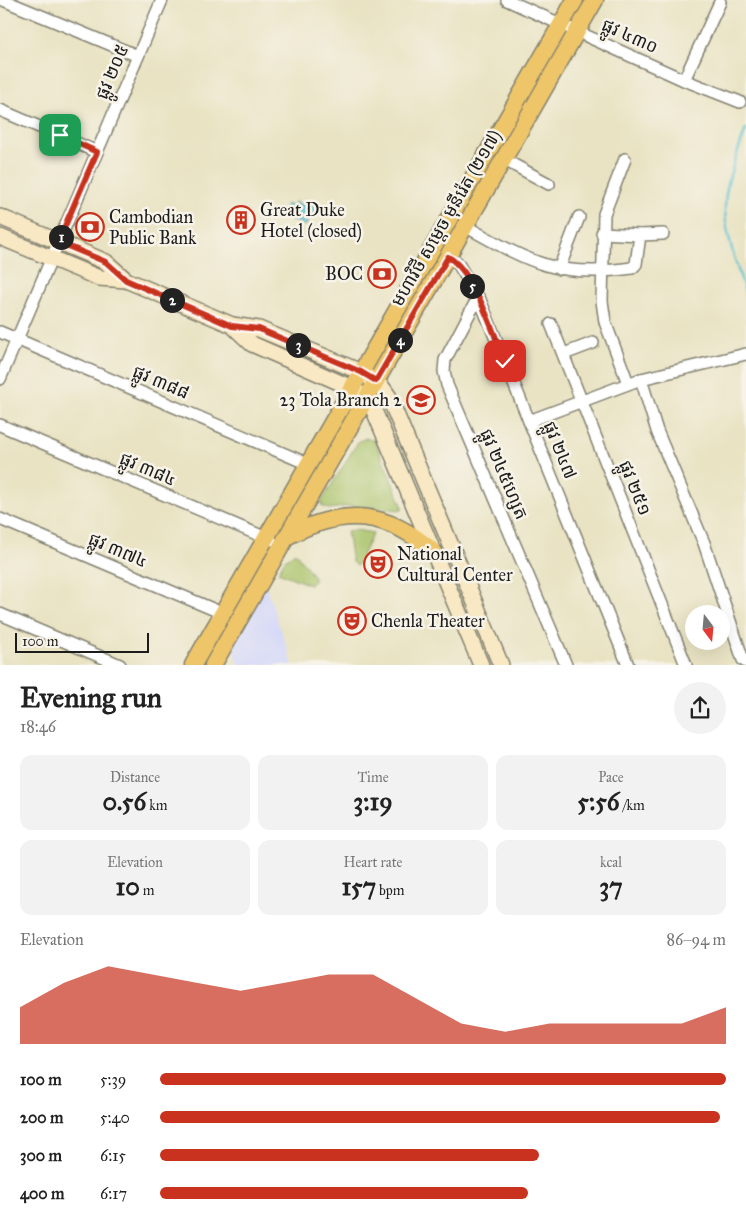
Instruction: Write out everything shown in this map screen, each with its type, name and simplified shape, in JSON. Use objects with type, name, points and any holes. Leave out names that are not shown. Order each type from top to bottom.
[{"type":"main road","name":"មហាវិថី សម្តេច មុនីរ៉េត (២១៧)","points":[[192,665],[575,0]]},
{"type":"main road","name":"មហាវិថី សម្តេច មុនីរ៉េត (២១៧)","points":[[213,665],[595,0]]},
{"type":"main road","points":[[0,217],[106,262],[126,280],[232,326],[259,329],[361,372],[376,381],[389,397],[501,665]]},
{"type":"main road","points":[[0,236],[99,278],[126,280]]},
{"type":"main road","points":[[232,326],[252,344],[352,388],[366,397],[373,406],[481,665]]},
{"type":"main road","points":[[285,540],[312,523],[339,517],[360,517],[381,520],[401,528],[420,539],[435,553]]},
{"type":"street","points":[[4,0],[138,56]]},
{"type":"street","name":"ផ្លូវ ២០៥","points":[[0,379],[162,0]]},
{"type":"street","name":"ផ្លូវ ៤៣០","points":[[506,0],[684,80],[740,102]]},
{"type":"street","points":[[684,80],[720,2]]},
{"type":"street","points":[[0,110],[97,152]]},
{"type":"street","points":[[504,159],[549,184]]},
{"type":"street","points":[[624,159],[606,208],[602,233],[602,301],[605,322],[628,383]]},
{"type":"street","points":[[559,269],[579,217]]},
{"type":"street","points":[[465,226],[525,259],[559,269],[603,272],[634,266],[640,236]]},
{"type":"street","points":[[602,233],[640,236],[663,234]]},
{"type":"street","name":"ផ្លូវ ២៤៧","points":[[448,257],[458,262],[480,300],[628,665]]},
{"type":"street","name":"ផ្លូវ ២៤៥ហ្សេត","points":[[480,300],[474,305],[446,360],[444,371],[447,385],[566,665]]},
{"type":"street","name":"ផ្លូវ ២៥១","points":[[551,324],[686,665]]},
{"type":"street","name":"ផ្លូវ ៣៨៨","points":[[0,332],[308,464]]},
{"type":"street","points":[[564,354],[593,343]]},
{"type":"street","points":[[529,421],[628,383],[746,354]]},
{"type":"street","points":[[641,379],[658,431],[704,543],[743,660],[746,662]]},
{"type":"street","name":"ផ្លូវ ៣៨៤","points":[[0,424],[266,538],[285,540]]},
{"type":"street","name":"ផ្លូវ ៣៧៤","points":[[0,519],[222,614]]},
{"type":"street","points":[[0,614],[120,665]]},
{"type":"shaded area","points":[[265,584],[293,665],[239,665],[231,644]]},
{"type":"green space","points":[[366,438],[375,441],[402,505],[402,510],[350,506],[329,509],[322,506],[321,502],[358,442]]},
{"type":"green space","points":[[355,530],[373,533],[357,566],[352,562],[347,531]]},
{"type":"green space","points":[[295,552],[314,577],[314,581],[310,585],[278,572],[284,561]]},
{"type":"water","points":[[295,202],[310,208],[313,203],[318,205],[316,206],[319,211],[317,214],[312,212],[306,226],[289,219],[290,214],[282,211],[286,204],[293,207]]},
{"type":"waterway","points":[[746,129],[735,159],[725,201],[730,243],[746,295]]},
{"type":"place","name":"Great Duke Hotel (closed)","points":[[241,220]]},
{"type":"place","name":"Cambodian Public Bank","points":[[90,227]]},
{"type":"place","name":"BOC","points":[[382,274]]},
{"type":"place","name":"23 Tola Branch 2","points":[[421,400]]},
{"type":"place","name":"National Cultural Center","points":[[378,564]]},
{"type":"place","name":"Chenla Theater","points":[[352,621]]},
{"type":"route","points":[[60,135],[97,152],[58,242],[106,262],[126,280],[232,326],[259,329],[361,372],[376,381],[448,257],[458,262],[480,300],[505,361]]}]
